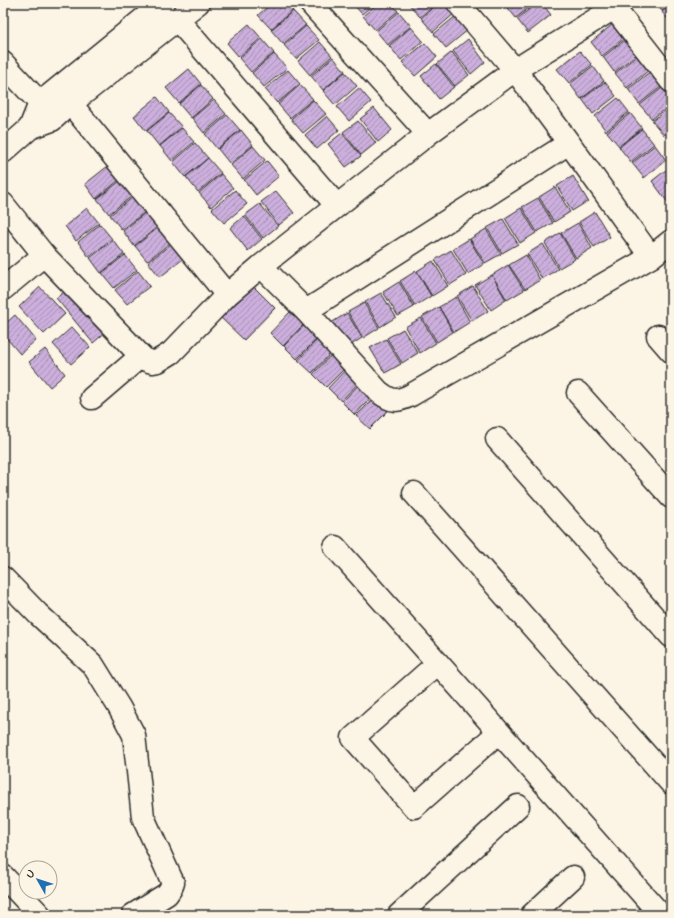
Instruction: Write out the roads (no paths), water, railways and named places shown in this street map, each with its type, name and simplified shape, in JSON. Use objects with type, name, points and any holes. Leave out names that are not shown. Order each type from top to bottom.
[{"type":"street","points":[[3,152],[163,3]]},
{"type":"street","points":[[46,111],[71,104],[198,3]]},
{"type":"street","points":[[310,3],[428,134]]},
{"type":"street","points":[[458,3],[515,70],[651,257]]},
{"type":"street","points":[[3,204],[44,255],[144,359],[153,362],[158,361],[171,353],[227,295],[261,266],[428,134],[515,70],[615,5],[671,81]]},
{"type":"street","points":[[177,19],[337,206]]},
{"type":"street","points":[[3,63],[46,111]]},
{"type":"street","points":[[71,104],[227,295]]},
{"type":"street","points":[[306,311],[569,143]]},
{"type":"street","points":[[261,266],[306,311],[379,392],[395,401],[402,400],[651,257],[671,240]]},
{"type":"street","points":[[3,290],[44,255]]},
{"type":"street","points":[[92,398],[141,356]]},
{"type":"street","points":[[578,393],[671,497]]},
{"type":"street","points":[[498,439],[671,636]]},
{"type":"street","points":[[414,493],[671,783]]},
{"type":"street","points":[[335,546],[663,915],[671,909]]},
{"type":"street","points":[[3,578],[38,614],[93,665],[119,707],[134,735],[143,817],[173,882],[167,894],[133,915]]},
{"type":"street","points":[[438,663],[353,738],[414,808],[500,732]]},
{"type":"street","points":[[399,915],[518,806]]},
{"type":"street","points":[[3,876],[40,915]]},
{"type":"street","points":[[532,915],[573,877]]}]
